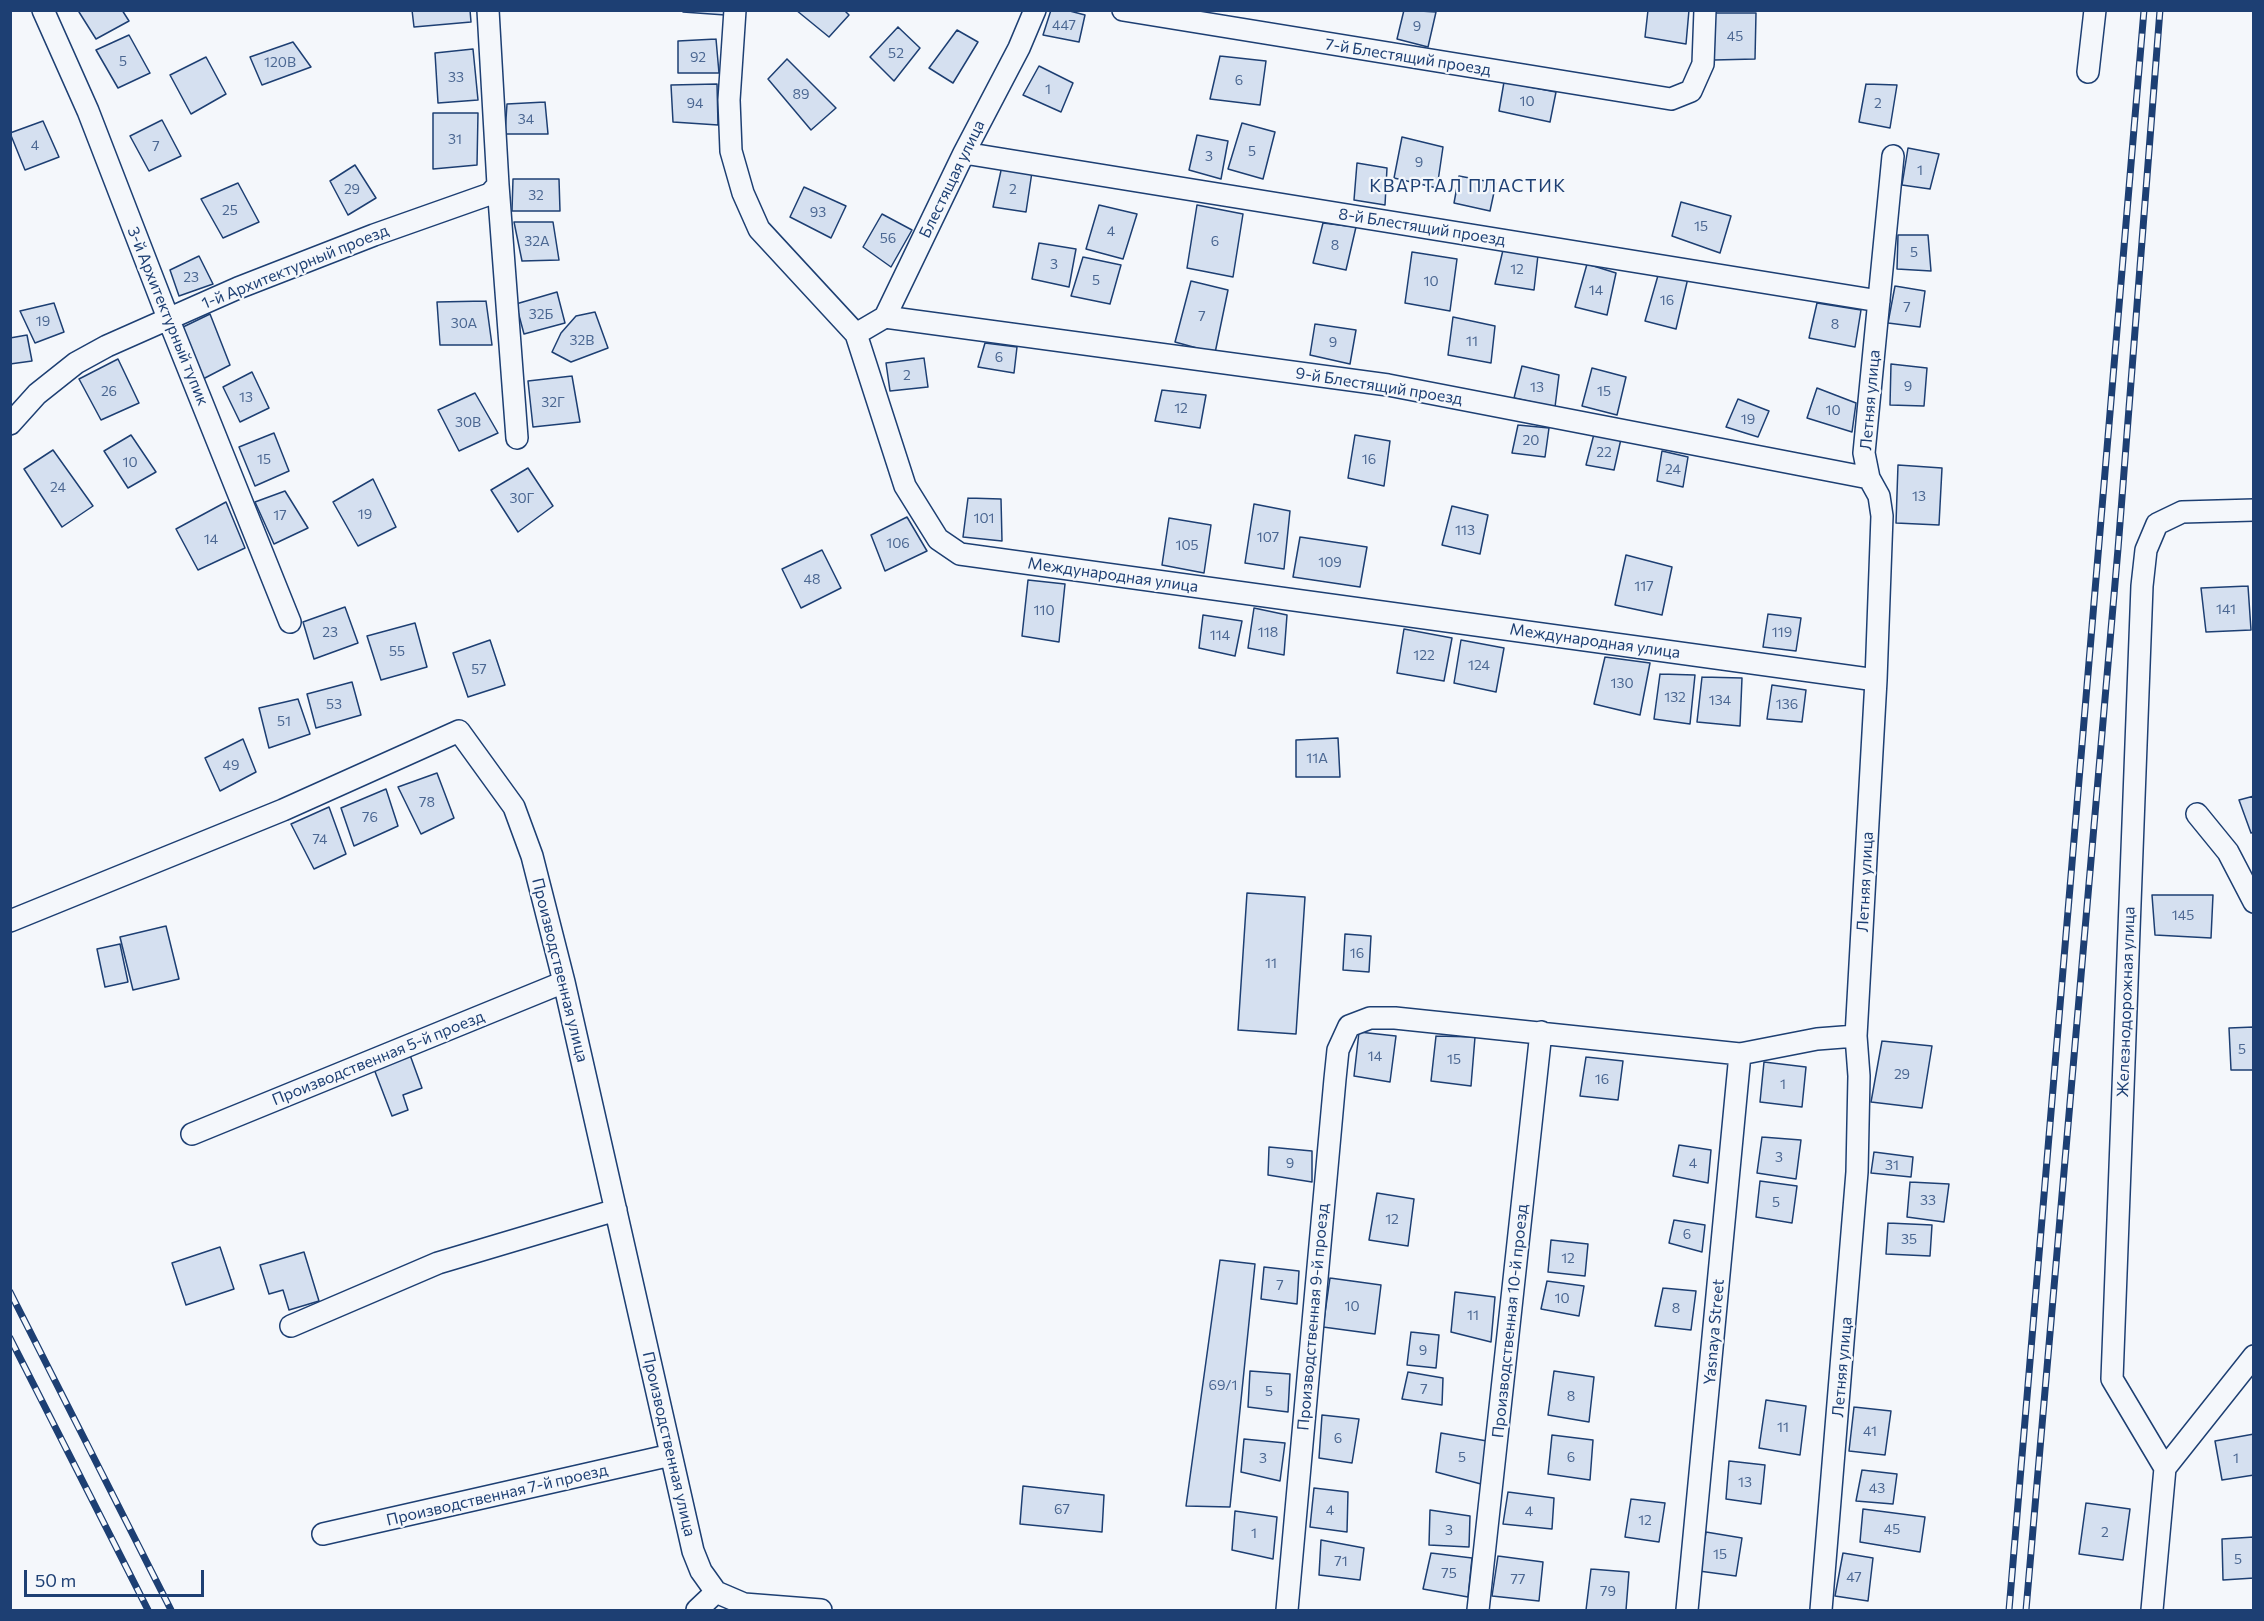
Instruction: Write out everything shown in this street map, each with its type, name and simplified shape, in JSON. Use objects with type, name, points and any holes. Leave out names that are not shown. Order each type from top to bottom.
[{"type":"street","name":"3-й Архитектурный тупик","points":[[43,10],[88,111],[290,622]]},
{"type":"street","points":[[488,10],[498,185],[517,438]]},
{"type":"street","name":"Международная улица","points":[[735,10],[729,100],[730,131],[731,151],[743,193],[759,229],[856,334],[905,486],[938,539],[960,554],[1876,680]]},
{"type":"street","name":"Блестящая улица","points":[[885,317],[964,153],[1019,48],[1035,10]]},
{"type":"street","name":"7-й Блестящий проезд","points":[[1123,10],[1671,99],[1691,91],[1703,64],[1705,10]]},
{"type":"street","points":[[2088,72],[2095,10]]},
{"type":"street","name":"8-й Блестящий проезд","points":[[964,153],[1879,301]]},
{"type":"street","name":"Летняя улица","points":[[1821,1611],[1857,1172],[1859,1076],[1856,1036],[1876,680],[1882,516],[1879,495],[1869,478],[1864,453],[1893,156]]},
{"type":"street","name":"1-й Архитектурный проезд","points":[[10,423],[37,394],[76,363],[168,318],[363,239],[490,194],[498,185]]},
{"type":"street","points":[[856,334],[885,317]]},
{"type":"street","name":"9-й Блестящий проезд","points":[[885,317],[1388,385],[1869,478]]},
{"type":"street","name":"Железнодорожная улица","points":[[2165,1468],[2112,1379],[2142,586],[2146,550],[2157,524],[2182,512],[2253,510]]},
{"type":"street","name":"Производственная улица","points":[[10,921],[283,810],[459,731],[514,807],[532,856],[564,982],[693,1551],[701,1571],[716,1592]]},
{"type":"street","points":[[2197,814],[2228,852],[2253,902]]},
{"type":"street","name":"Производственная 5-й проезд","points":[[192,1134],[564,982]]},
{"type":"street","name":"Производственная 9-й проезд","points":[[1287,1611],[1338,1050],[1349,1026],[1370,1018],[1541,1032]]},
{"type":"street","points":[[1541,1032],[1740,1054],[1816,1038],[1856,1036]]},
{"type":"street","name":"Производственная 10-й проезд","points":[[1478,1611],[1541,1032]]},
{"type":"street","name":"Yasnaya Street","points":[[1687,1611],[1740,1054]]},
{"type":"street","points":[[291,1326],[438,1263],[616,1210]]},
{"type":"street","points":[[2152,1611],[2165,1468],[2253,1356]]},
{"type":"street","name":"Производственная 7-й проезд","points":[[322,1534],[671,1455]]},
{"type":"street","points":[[697,1611],[716,1592],[744,1604],[821,1611]]},
{"type":"building","points":[[81,10],[122,10],[129,21],[96,39],[79,12]]},
{"type":"building","points":[[412,10],[470,10],[471,22],[414,27]]},
{"type":"building","points":[[684,10],[725,10],[725,15],[683,12]]},
{"type":"building","points":[[796,10],[844,10],[849,15],[829,37]]},
{"type":"building","points":[[1051,10],[1066,10],[1085,15],[1079,42],[1043,35]]},
{"type":"building","points":[[1404,10],[1436,12],[1428,47],[1397,39]]},
{"type":"building","points":[[1648,10],[1689,10],[1686,44],[1645,37]]},
{"type":"building","points":[[1715,13],[1756,13],[1755,59],[1714,60]]},
{"type":"building","points":[[898,27],[920,48],[894,81],[870,57]]},
{"type":"building","points":[[957,30],[978,42],[953,83],[929,68]]},
{"type":"building","points":[[129,35],[150,73],[118,88],[96,50]]},
{"type":"building","points":[[716,39],[719,73],[678,73],[678,41]]},
{"type":"building","points":[[293,42],[311,67],[262,85],[250,57]]},
{"type":"building","points":[[473,49],[478,100],[438,103],[435,53]]},
{"type":"building","points":[[1220,56],[1266,61],[1260,105],[1210,99]]},
{"type":"building","points":[[206,57],[226,94],[191,114],[170,75]]},
{"type":"building","points":[[787,59],[836,108],[811,130],[768,79]]},
{"type":"building","points":[[1039,66],[1073,83],[1061,112],[1023,95]]},
{"type":"building","points":[[1504,82],[1556,92],[1550,122],[1499,111]]},
{"type":"building","points":[[717,84],[718,125],[673,122],[671,85]]},
{"type":"building","points":[[1866,84],[1897,85],[1890,128],[1859,122]]},
{"type":"building","points":[[545,102],[548,134],[505,134],[507,104]]},
{"type":"building","points":[[433,113],[478,113],[477,165],[433,169]]},
{"type":"building","points":[[162,120],[181,156],[149,171],[130,136]]},
{"type":"building","points":[[43,121],[59,157],[25,170],[10,133]]},
{"type":"building","points":[[1242,123],[1275,132],[1263,179],[1228,169]]},
{"type":"building","points":[[1197,135],[1228,141],[1221,179],[1189,170]]},
{"type":"building","points":[[1402,137],[1443,147],[1437,188],[1394,178]]},
{"type":"building","points":[[1908,148],[1939,154],[1930,189],[1902,185]]},
{"type":"building","points":[[1357,163],[1387,168],[1385,205],[1354,200]]},
{"type":"building","points":[[355,165],[376,198],[348,215],[330,181]]},
{"type":"building","points":[[1002,166],[1032,172],[1026,212],[993,207]]},
{"type":"building","points":[[1459,176],[1496,183],[1490,211],[1454,203]]},
{"type":"building","points":[[513,179],[559,179],[560,211],[512,211]]},
{"type":"building","points":[[238,183],[259,222],[223,238],[201,199]]},
{"type":"building","points":[[804,187],[846,206],[831,238],[790,217]]},
{"type":"building","points":[[1681,202],[1731,216],[1720,253],[1672,236]]},
{"type":"building","points":[[1099,205],[1137,214],[1123,259],[1086,249]]},
{"type":"building","points":[[1197,205],[1243,214],[1233,277],[1187,268]]},
{"type":"building","points":[[882,214],[912,230],[891,267],[863,247]]},
{"type":"building","points":[[514,222],[553,222],[559,260],[522,261]]},
{"type":"building","points":[[1323,223],[1356,227],[1346,270],[1313,263]]},
{"type":"building","points":[[1898,235],[1928,235],[1931,271],[1897,269]]},
{"type":"building","points":[[1039,243],[1076,249],[1069,287],[1032,279]]},
{"type":"building","points":[[1503,250],[1538,255],[1534,290],[1495,284]]},
{"type":"building","points":[[1412,252],[1457,259],[1450,311],[1405,303]]},
{"type":"building","points":[[199,256],[213,284],[179,296],[170,270]]},
{"type":"building","points":[[1083,257],[1121,265],[1110,304],[1071,296]]},
{"type":"building","points":[[1587,264],[1616,273],[1607,315],[1575,307]]},
{"type":"building","points":[[1659,272],[1688,278],[1676,329],[1645,321]]},
{"type":"building","points":[[1191,281],[1228,290],[1215,353],[1175,342]]},
{"type":"building","points":[[1895,286],[1925,291],[1920,327],[1888,323]]},
{"type":"building","points":[[557,292],[565,323],[524,334],[516,304]]},
{"type":"building","points":[[486,301],[492,345],[440,345],[437,302]]},
{"type":"building","points":[[54,303],[64,332],[35,343],[20,311]]},
{"type":"building","points":[[1817,303],[1861,310],[1855,347],[1809,338]]},
{"type":"building","points":[[595,312],[608,348],[571,362],[552,352],[561,333],[576,316]]},
{"type":"building","points":[[210,314],[230,365],[203,379],[181,328]]},
{"type":"building","points":[[1453,317],[1495,326],[1491,363],[1448,355]]},
{"type":"building","points":[[1315,324],[1356,330],[1350,364],[1310,355]]},
{"type":"building","points":[[27,335],[32,361],[10,364],[10,338]]},
{"type":"building","points":[[985,343],[1017,347],[1014,373],[978,367]]},
{"type":"building","points":[[924,358],[928,387],[890,391],[886,363]]},
{"type":"building","points":[[118,359],[139,403],[101,420],[79,379]]},
{"type":"building","points":[[1891,364],[1927,368],[1924,406],[1890,405]]},
{"type":"building","points":[[1522,366],[1559,375],[1555,407],[1514,398]]},
{"type":"building","points":[[1592,368],[1626,377],[1617,415],[1582,406]]},
{"type":"building","points":[[252,372],[269,408],[240,422],[223,387]]},
{"type":"building","points":[[572,376],[580,422],[533,427],[528,381]]},
{"type":"building","points":[[1817,388],[1856,403],[1852,432],[1807,418]]},
{"type":"building","points":[[1162,390],[1206,395],[1200,428],[1155,421]]},
{"type":"building","points":[[475,393],[498,433],[459,451],[438,410]]},
{"type":"building","points":[[1738,399],[1769,411],[1758,437],[1726,427]]},
{"type":"building","points":[[1518,425],[1549,428],[1545,457],[1512,453]]},
{"type":"building","points":[[274,433],[289,471],[255,486],[239,447]]},
{"type":"building","points":[[1594,434],[1621,439],[1614,470],[1586,465]]},
{"type":"building","points":[[131,435],[156,472],[128,488],[104,451]]},
{"type":"building","points":[[1355,435],[1390,441],[1384,486],[1348,478]]},
{"type":"building","points":[[53,450],[93,506],[62,527],[24,469]]},
{"type":"building","points":[[1662,451],[1688,457],[1683,487],[1657,481]]},
{"type":"building","points":[[1898,465],[1942,468],[1939,525],[1896,523]]},
{"type":"building","points":[[528,468],[553,506],[518,532],[491,490]]},
{"type":"building","points":[[373,479],[396,527],[358,546],[333,502]]},
{"type":"building","points":[[285,491],[308,528],[274,544],[255,502]]},
{"type":"building","points":[[968,498],[1001,499],[1002,541],[963,537]]},
{"type":"building","points":[[226,502],[245,548],[198,570],[176,529]]},
{"type":"building","points":[[1254,504],[1290,511],[1284,569],[1245,563]]},
{"type":"building","points":[[1452,506],[1488,515],[1480,554],[1442,545]]},
{"type":"building","points":[[907,517],[927,551],[885,571],[871,535]]},
{"type":"building","points":[[1169,518],[1211,525],[1204,573],[1162,565]]},
{"type":"building","points":[[1300,537],[1367,547],[1360,587],[1293,577]]},
{"type":"building","points":[[822,550],[841,588],[801,608],[782,569]]},
{"type":"building","points":[[1626,555],[1672,567],[1662,615],[1615,605]]},
{"type":"building","points":[[1028,580],[1065,584],[1059,642],[1022,636]]},
{"type":"building","points":[[2248,586],[2251,630],[2206,632],[2201,588]]},
{"type":"building","points":[[345,607],[358,643],[314,659],[303,622]]},
{"type":"building","points":[[1254,608],[1287,615],[1284,655],[1248,648]]},
{"type":"building","points":[[1768,614],[1801,618],[1796,651],[1763,647]]},
{"type":"building","points":[[1203,615],[1242,621],[1235,656],[1199,648]]},
{"type":"building","points":[[415,623],[427,667],[381,680],[367,636]]},
{"type":"building","points":[[1404,629],[1452,638],[1444,681],[1397,673]]},
{"type":"building","points":[[490,640],[505,685],[468,697],[453,653]]},
{"type":"building","points":[[1461,640],[1504,648],[1496,692],[1454,683]]},
{"type":"building","points":[[1605,657],[1650,663],[1640,715],[1594,704]]},
{"type":"building","points":[[1660,674],[1695,675],[1690,724],[1654,719]]},
{"type":"building","points":[[1702,677],[1742,678],[1740,726],[1697,722]]},
{"type":"building","points":[[352,682],[361,715],[316,728],[307,694]]},
{"type":"building","points":[[1772,685],[1806,690],[1802,722],[1767,719]]},
{"type":"building","points":[[298,699],[310,734],[269,748],[259,708]]},
{"type":"building","points":[[1338,738],[1340,777],[1296,777],[1296,740]]},
{"type":"building","points":[[243,739],[256,772],[220,791],[205,758]]},
{"type":"building","points":[[437,773],[454,818],[421,834],[398,787]]},
{"type":"building","points":[[386,789],[398,826],[354,846],[341,808]]},
{"type":"building","points":[[2254,796],[2254,832],[2251,833],[2239,800]]},
{"type":"building","points":[[329,807],[346,854],[314,869],[291,824]]},
{"type":"building","points":[[1247,893],[1305,897],[1296,1034],[1238,1030]]},
{"type":"building","points":[[2152,895],[2213,895],[2211,938],[2155,935]]},
{"type":"building","points":[[166,926],[179,979],[133,990],[120,937]]},
{"type":"building","points":[[1345,934],[1371,936],[1369,972],[1343,970]]},
{"type":"building","points":[[120,944],[128,982],[105,987],[97,949]]},
{"type":"building","points":[[2254,1027],[2254,1070],[2231,1070],[2229,1028]]},
{"type":"building","points":[[1359,1032],[1396,1036],[1390,1082],[1354,1076]]},
{"type":"building","points":[[1436,1036],[1475,1037],[1471,1086],[1431,1081]]},
{"type":"building","points":[[1882,1041],[1932,1046],[1922,1108],[1871,1102]]},
{"type":"building","points":[[410,1055],[422,1088],[403,1095],[408,1110],[392,1116],[374,1069]]},
{"type":"building","points":[[1586,1057],[1623,1061],[1618,1100],[1580,1096]]},
{"type":"building","points":[[1764,1062],[1806,1067],[1802,1107],[1760,1102]]},
{"type":"building","points":[[1762,1137],[1801,1140],[1796,1179],[1757,1173]]},
{"type":"building","points":[[1679,1145],[1711,1150],[1708,1183],[1673,1176]]},
{"type":"building","points":[[1269,1147],[1312,1151],[1312,1182],[1268,1175]]},
{"type":"building","points":[[1874,1152],[1913,1157],[1911,1177],[1871,1173]]},
{"type":"building","points":[[1760,1181],[1797,1186],[1792,1223],[1756,1217]]},
{"type":"building","points":[[1910,1182],[1949,1184],[1944,1222],[1907,1217]]},
{"type":"building","points":[[1377,1193],[1414,1199],[1408,1246],[1369,1240]]},
{"type":"building","points":[[1674,1220],[1705,1225],[1702,1252],[1669,1243]]},
{"type":"building","points":[[1888,1223],[1932,1225],[1930,1256],[1886,1254]]},
{"type":"building","points":[[1551,1240],[1588,1244],[1585,1276],[1548,1272]]},
{"type":"building","points":[[220,1247],[234,1289],[186,1305],[172,1263]]},
{"type":"building","points":[[304,1252],[319,1301],[289,1310],[283,1290],[269,1294],[260,1265]]},
{"type":"building","points":[[1220,1260],[1255,1264],[1230,1507],[1186,1506]]},
{"type":"building","points":[[1264,1267],[1299,1271],[1297,1304],[1261,1299]]},
{"type":"building","points":[[1330,1278],[1381,1285],[1375,1334],[1323,1327]]},
{"type":"building","points":[[1547,1281],[1584,1286],[1579,1316],[1541,1309]]},
{"type":"building","points":[[1663,1288],[1696,1291],[1691,1330],[1655,1326]]},
{"type":"building","points":[[1455,1292],[1495,1297],[1491,1342],[1451,1332]]},
{"type":"building","points":[[1411,1332],[1439,1335],[1436,1368],[1407,1365]]},
{"type":"building","points":[[1250,1371],[1290,1374],[1288,1412],[1248,1407]]},
{"type":"building","points":[[1554,1371],[1594,1377],[1589,1422],[1548,1415]]},
{"type":"building","points":[[1408,1372],[1443,1378],[1442,1405],[1402,1399]]},
{"type":"building","points":[[1766,1400],[1806,1406],[1800,1455],[1759,1448]]},
{"type":"building","points":[[1854,1407],[1891,1411],[1885,1455],[1849,1451]]},
{"type":"building","points":[[1322,1415],[1359,1419],[1352,1463],[1319,1458]]},
{"type":"building","points":[[1441,1433],[1487,1441],[1481,1484],[1436,1472]]},
{"type":"building","points":[[2254,1434],[2254,1475],[2222,1480],[2215,1441]]},
{"type":"building","points":[[1552,1435],[1593,1440],[1590,1480],[1548,1474]]},
{"type":"building","points":[[1244,1439],[1285,1443],[1280,1481],[1241,1472]]},
{"type":"building","points":[[1729,1461],[1765,1465],[1761,1504],[1726,1499]]},
{"type":"building","points":[[1862,1470],[1897,1474],[1893,1504],[1856,1501]]},
{"type":"building","points":[[1023,1486],[1104,1495],[1102,1532],[1020,1524]]},
{"type":"building","points":[[1314,1488],[1348,1492],[1347,1532],[1310,1527]]},
{"type":"building","points":[[1508,1492],[1554,1498],[1552,1529],[1503,1524]]},
{"type":"building","points":[[1631,1499],[1665,1503],[1659,1542],[1625,1537]]},
{"type":"building","points":[[2086,1503],[2130,1509],[2123,1560],[2079,1554]]},
{"type":"building","points":[[1863,1509],[1925,1517],[1920,1552],[1860,1542]]},
{"type":"building","points":[[1430,1510],[1470,1516],[1469,1547],[1429,1545]]},
{"type":"building","points":[[1235,1511],[1277,1517],[1273,1559],[1232,1550]]},
{"type":"building","points":[[1706,1532],[1742,1538],[1736,1576],[1699,1571]]},
{"type":"building","points":[[2254,1537],[2254,1578],[2223,1580],[2222,1539]]},
{"type":"building","points":[[1321,1540],[1364,1548],[1360,1580],[1319,1575]]},
{"type":"building","points":[[1431,1553],[1472,1558],[1468,1597],[1423,1589]]},
{"type":"building","points":[[1843,1553],[1873,1558],[1868,1601],[1835,1596]]},
{"type":"building","points":[[1498,1556],[1543,1562],[1539,1601],[1492,1596]]},
{"type":"building","points":[[1591,1569],[1629,1572],[1626,1610],[1586,1610]]},
{"type":"railway","points":[[2009,1610],[2144,10]]},
{"type":"railway","points":[[2026,1610],[2118,549],[2160,10]]},
{"type":"railway","points":[[10,1292],[171,1610]]},
{"type":"railway","points":[[10,1338],[148,1610]]},
{"type":"district","name":"КВАРТАЛ ПЛАСТИК","points":[[1468,186]]}]
